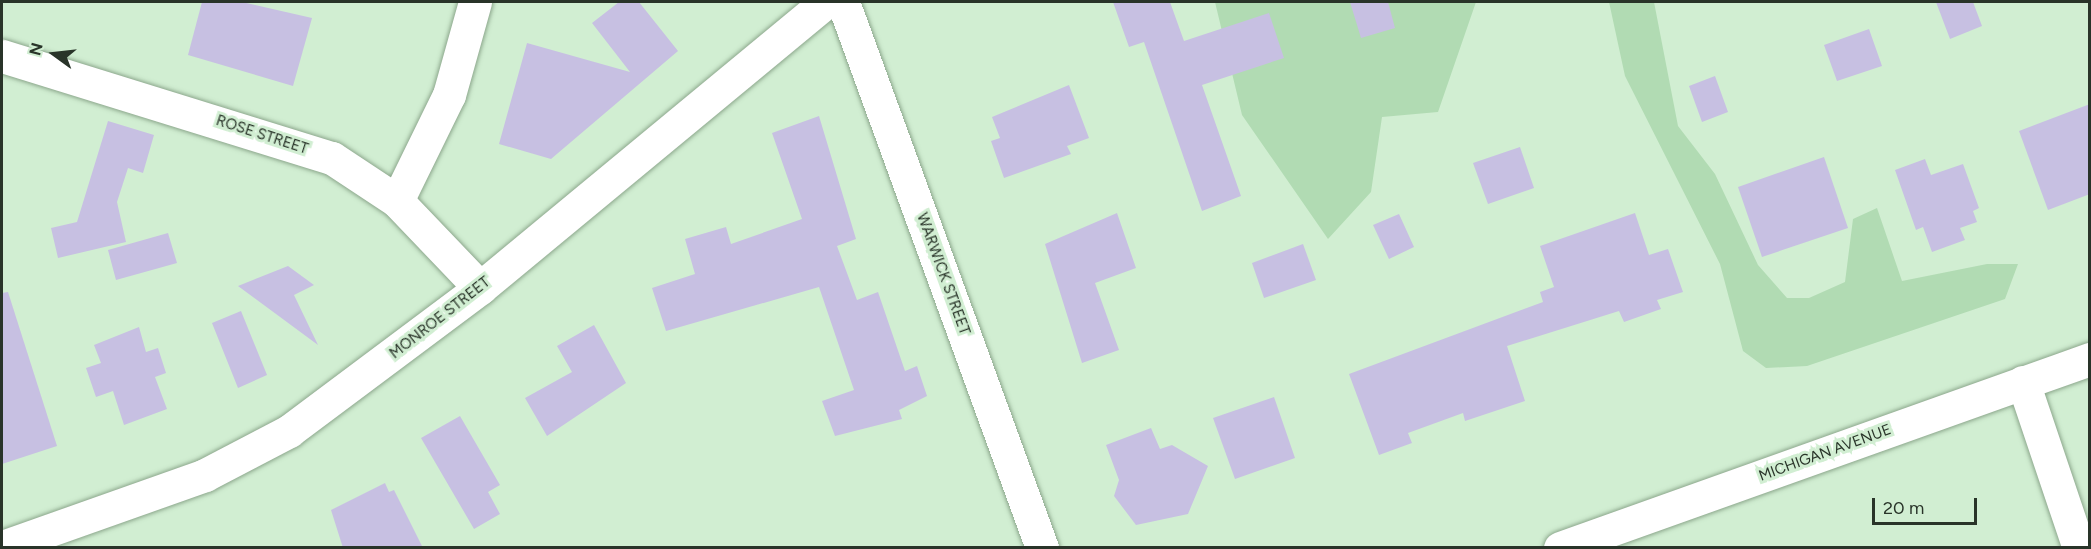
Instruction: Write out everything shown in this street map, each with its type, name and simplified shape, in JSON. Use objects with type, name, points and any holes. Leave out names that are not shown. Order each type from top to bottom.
[{"type":"street","points":[[397,201],[449,95],[475,2]]},
{"type":"street","name":"MONROE STREET","points":[[19,544],[205,475],[265,447],[480,288],[826,2]]},
{"type":"street","name":"WARWICK STREET","points":[[843,2],[1042,548]]},
{"type":"street","name":"ROSE STREET","points":[[2,56],[293,143],[368,178],[397,201],[480,288]]},
{"type":"street","name":"MICHIGAN AVENUE","points":[[1560,548],[2090,359]]},
{"type":"street","points":[[2023,382],[2079,548]]},
{"type":"green space","points":[[1215,2],[1476,2],[1438,112],[1382,117],[1371,192],[1328,239],[1242,115]]},
{"type":"green space","points":[[1609,2],[1654,2],[1678,126],[1715,174],[1758,265],[1787,298],[1809,298],[1845,282],[1853,219],[1877,208],[1902,281],[1987,264],[2018,264],[2005,299],[1807,366],[1766,368],[1743,351],[1720,264],[1625,76]]},
{"type":"building","points":[[202,2],[242,2],[312,18],[293,86],[188,55]]},
{"type":"building","points":[[619,2],[639,2],[678,51],[551,159],[499,144],[527,43],[630,72],[592,23]]},
{"type":"building","points":[[1113,2],[1170,2],[1184,41],[1269,13],[1284,58],[1202,85],[1241,196],[1202,211],[1144,42],[1129,47]]},
{"type":"building","points":[[1350,2],[1388,2],[1395,28],[1361,38]]},
{"type":"building","points":[[1936,2],[1973,2],[1982,26],[1950,39]]},
{"type":"building","points":[[1869,29],[1882,66],[1837,81],[1824,45]]},
{"type":"building","points":[[1715,76],[1728,112],[1702,122],[1689,86]]},
{"type":"building","points":[[1069,85],[1089,138],[1067,146],[1071,154],[1004,178],[991,141],[1000,138],[992,117]]},
{"type":"building","points":[[2090,104],[2090,194],[2048,210],[2019,131]]},
{"type":"building","points":[[819,116],[856,239],[837,246],[857,300],[878,292],[905,371],[917,366],[927,396],[899,410],[902,419],[835,436],[822,401],[854,390],[819,287],[666,331],[652,288],[695,274],[685,239],[726,227],[731,244],[802,219],[772,133]]},
{"type":"building","points":[[108,121],[154,135],[143,173],[128,168],[117,202],[126,242],[58,258],[51,228],[77,222]]},
{"type":"building","points":[[1520,147],[1534,188],[1488,204],[1473,163]]},
{"type":"building","points":[[1824,157],[1848,228],[1762,257],[1738,187]]},
{"type":"building","points":[[1925,159],[1931,175],[1963,164],[1979,208],[1973,211],[1977,222],[1960,228],[1965,240],[1932,252],[1923,227],[1916,230],[1895,170]]},
{"type":"building","points":[[1117,213],[1136,268],[1095,283],[1119,350],[1082,363],[1045,244]]},
{"type":"building","points":[[1635,213],[1649,255],[1668,249],[1683,292],[1657,300],[1661,309],[1624,322],[1619,311],[1507,346],[1525,401],[1465,421],[1463,413],[1408,433],[1412,443],[1379,455],[1349,374],[1543,302],[1540,292],[1554,287],[1540,246]]},
{"type":"building","points":[[1399,214],[1414,247],[1389,259],[1373,225]]},
{"type":"building","points":[[168,233],[177,263],[116,280],[108,250]]},
{"type":"building","points":[[1303,244],[1316,280],[1264,298],[1252,263]]},
{"type":"building","points":[[288,266],[314,285],[294,295],[318,345],[238,286]]},
{"type":"building","points":[[8,292],[57,446],[2,464],[2,293]]},
{"type":"building","points":[[241,311],[267,375],[238,388],[212,323]]},
{"type":"building","points":[[594,325],[626,383],[547,436],[525,398],[572,372],[557,346]]},
{"type":"building","points":[[139,327],[146,352],[158,348],[166,373],[155,377],[167,409],[124,425],[113,391],[96,397],[86,368],[101,363],[94,345]]},
{"type":"building","points":[[1274,397],[1295,458],[1235,479],[1213,418]]},
{"type":"building","points":[[460,416],[500,485],[488,492],[500,514],[474,529],[421,438]]},
{"type":"building","points":[[1151,428],[1160,449],[1172,445],[1208,466],[1188,514],[1136,525],[1114,496],[1119,480],[1106,445]]},
{"type":"building","points":[[385,483],[389,492],[394,490],[423,548],[343,548],[331,510]]}]
